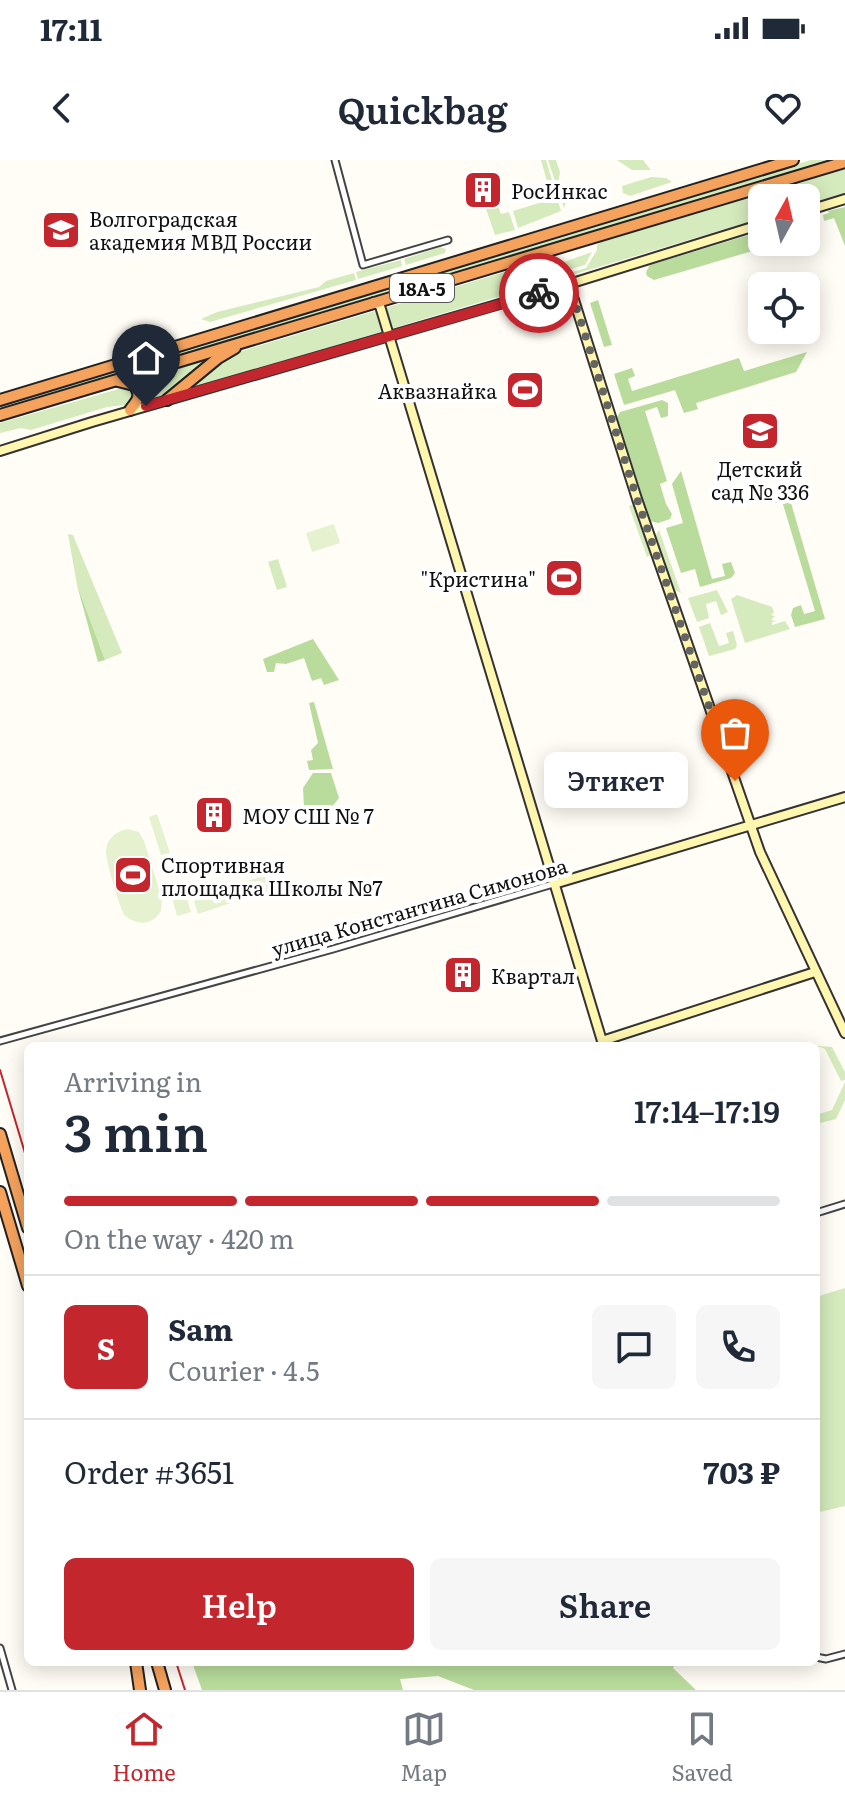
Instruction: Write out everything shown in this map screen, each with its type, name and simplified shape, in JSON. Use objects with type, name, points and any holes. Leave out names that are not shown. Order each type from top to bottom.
[{"type":"highway","name":"18А-5","points":[[0,400],[793,160]]},
{"type":"highway","name":"18А-5","points":[[0,415],[845,162]]},
{"type":"highway","points":[[167,400],[218,358],[251,338]]},
{"type":"highway","points":[[112,381],[134,385],[139,392],[138,400],[130,410]]},
{"type":"highway","points":[[0,1134],[24,1215]]},
{"type":"highway","points":[[0,1192],[24,1273]]},
{"type":"highway","points":[[137,1666],[140,1690]]},
{"type":"highway","points":[[158,1666],[165,1690]]},
{"type":"main road","points":[[820,207],[845,199]]},
{"type":"main road","points":[[0,451],[748,228]]},
{"type":"main road","points":[[569,284],[637,499],[750,825],[845,1033]]},
{"type":"main road","points":[[374,302],[380,306],[603,1042]]},
{"type":"main road","name":"улица Константина Симонова","points":[[554,884],[845,797]]},
{"type":"main road","points":[[606,1042],[815,972]]},
{"type":"street","points":[[335,160],[363,265],[448,240]]},
{"type":"street","name":"улица Константина Симонова","points":[[0,1041],[554,884]]},
{"type":"street","points":[[820,1212],[845,1204]]},
{"type":"street","points":[[0,1648],[12,1690]]},
{"type":"street","points":[[820,1658],[845,1654]]},
{"type":"green space","points":[[541,160],[546,160],[561,211],[518,228],[513,211],[552,199]]},
{"type":"green space","points":[[548,160],[556,160],[560,172],[558,184],[565,192],[564,208]]},
{"type":"green space","points":[[617,160],[643,160],[651,170],[632,170]]},
{"type":"green space","points":[[811,160],[832,160],[0,408]]},
{"type":"green space","points":[[845,169],[845,193],[820,200],[820,184],[797,184]]},
{"type":"green space","points":[[651,177],[666,178],[672,182],[630,196],[623,193],[622,186]]},
{"type":"green space","points":[[748,198],[748,222],[562,278],[562,275],[586,268],[601,242]]},
{"type":"green space","points":[[495,199],[501,214],[509,212],[515,230],[495,235],[485,206]]},
{"type":"green space","points":[[845,207],[845,246],[834,218],[824,221],[823,215]]},
{"type":"green space","points":[[748,235],[748,252],[654,280],[647,276],[650,265]]},
{"type":"green space","points":[[440,247],[446,249],[445,253],[406,265],[404,259]]},
{"type":"green space","points":[[592,252],[585,265],[560,272],[558,264]]},
{"type":"green space","points":[[552,258],[558,279],[192,386],[223,358],[235,353]]},
{"type":"green space","points":[[401,260],[402,266],[358,279],[356,272]]},
{"type":"green space","points":[[354,273],[356,280],[210,322],[201,319],[217,312],[319,287],[326,281]]},
{"type":"green space","points":[[598,300],[612,345],[604,347],[590,303]]},
{"type":"green space","points":[[807,352],[796,372],[696,403],[698,409],[684,413],[675,390],[624,405],[614,374],[632,368],[635,376],[628,379],[632,391],[739,358],[744,371]]},
{"type":"green space","points":[[202,361],[201,366],[163,398],[139,404],[134,381]]},
{"type":"green space","points":[[128,388],[133,393],[131,401],[125,405],[107,407],[31,430],[21,428],[0,433],[0,423]]},
{"type":"green space","points":[[662,400],[668,403],[668,416],[661,418],[657,407],[645,411],[667,481],[660,484],[672,514],[670,519],[658,523],[650,521],[617,417],[620,412]]},
{"type":"green space","points":[[681,471],[712,579],[725,576],[722,564],[731,562],[735,573],[731,578],[700,587],[695,569],[681,573],[666,528],[683,523],[672,484]]},
{"type":"green space","points":[[786,495],[825,619],[795,627],[791,615],[793,608],[801,605],[804,614],[815,611],[782,501],[770,504],[769,500]]},
{"type":"green space","points":[[634,504],[651,555],[647,557],[629,506]]},
{"type":"green space","points":[[334,524],[340,543],[312,552],[306,533]]},
{"type":"green space","points":[[659,530],[681,593],[675,590],[655,536]]},
{"type":"green space","points":[[68,534],[73,535],[122,653],[105,660],[77,585]]},
{"type":"green space","points":[[278,559],[287,587],[277,590],[268,562]]},
{"type":"green space","points":[[77,585],[105,660],[98,662]]},
{"type":"green space","points":[[717,590],[728,612],[721,615],[716,601],[706,604],[709,618],[697,622],[688,598]]},
{"type":"green space","points":[[737,595],[772,607],[774,612],[771,615],[775,616],[771,620],[777,621],[772,625],[785,621],[790,629],[745,643],[731,599]]},
{"type":"green space","points":[[710,623],[719,646],[729,643],[726,633],[733,631],[737,645],[735,649],[709,656],[699,627]]},
{"type":"green space","points":[[313,639],[339,680],[324,685],[321,678],[312,681],[304,658],[286,664],[276,663],[274,672],[267,672],[263,659]]},
{"type":"green space","points":[[314,702],[333,769],[309,770],[307,761],[313,760],[311,750],[318,743],[309,703]]},
{"type":"green space","points":[[313,773],[331,773],[339,798],[331,808],[304,807],[303,788]]},
{"type":"green space","points":[[157,814],[170,853],[161,855],[149,817]]},
{"type":"green space","name":"Спортивная площадка Школы №7","points":[[128,829],[139,832],[144,841],[162,899],[161,911],[153,920],[144,923],[124,915],[107,857],[110,839]]},
{"type":"green space","points":[[281,865],[287,887],[273,891],[267,869]]},
{"type":"green space","points":[[265,876],[270,890],[237,900],[233,885]]},
{"type":"green space","points":[[183,886],[191,912],[177,916],[170,890]]},
{"type":"green space","points":[[230,889],[234,902],[198,914],[194,901]]},
{"type":"green space","points":[[820,1046],[832,1047],[845,1072],[845,1080],[841,1081],[825,1049]]},
{"type":"green space","points":[[845,1082],[845,1100],[836,1119],[820,1123],[820,1114],[832,1110]]},
{"type":"green space","points":[[845,1288],[845,1506],[820,1512],[820,1296]]},
{"type":"green space","points":[[193,1666],[674,1666],[696,1690],[474,1690],[438,1676],[400,1679],[403,1690],[202,1690]]},
{"type":"water","name":"\"Кристина\"","points":[[564,563],[570,566],[575,583],[550,590],[547,580],[559,576],[557,566]]},
{"type":"tram line","points":[[0,1070],[24,1150]]},
{"type":"tram line","points":[[177,1666],[185,1690]]},
{"type":"way so far","points":[[539,293],[569,284],[637,499],[735,781]]},
{"type":"place","name":"РосИнкас","points":[[483,190]]},
{"type":"place","name":"Волгоградская академия МВД России","points":[[61,230]]},
{"type":"place","name":"Аквазнайка","points":[[525,390]]},
{"type":"place","name":"Детский сад № 336","points":[[760,431]]},
{"type":"place","name":"\"Кристина\"","points":[[564,578]]},
{"type":"place","name":"Этикет","points":[[735,781]]},
{"type":"place","name":"МОУ СШ № 7","points":[[214,815]]},
{"type":"place","name":"Спортивная площадка Школы №7","points":[[133,875]]},
{"type":"place","name":"Квартал","points":[[463,975]]},
{"type":"route","points":[[146,406],[539,293]]}]
